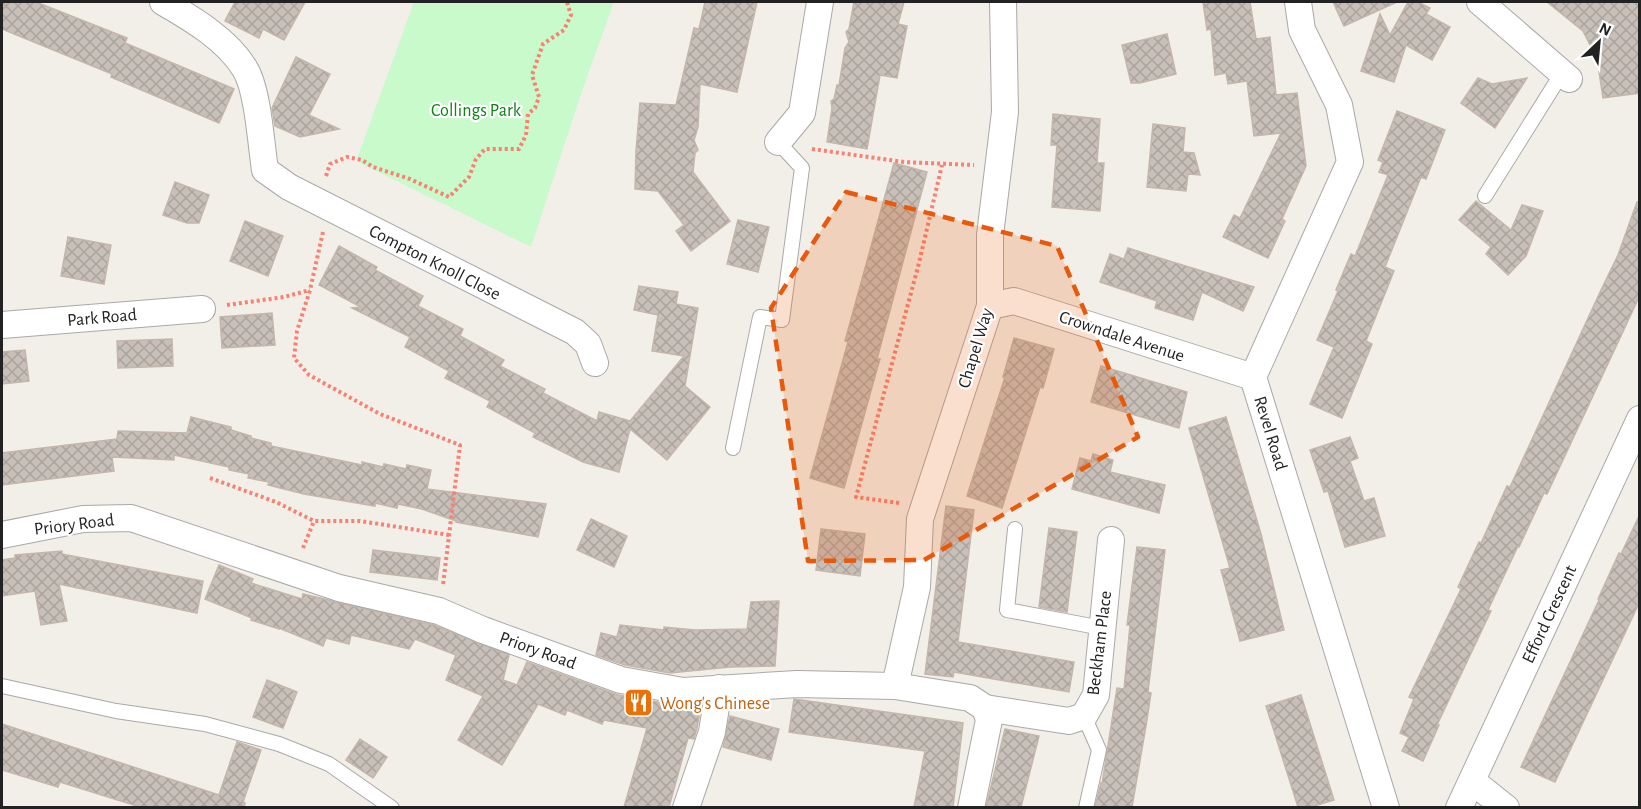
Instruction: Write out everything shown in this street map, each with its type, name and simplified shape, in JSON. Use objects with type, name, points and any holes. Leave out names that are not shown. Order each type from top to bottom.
[{"type":"street","points":[[163,2],[193,9]]},
{"type":"street","points":[[778,142],[802,113],[820,2]]},
{"type":"street","name":"Chapel Way","points":[[895,686],[918,587],[920,522],[990,306],[990,235],[1005,112],[1002,2]]},
{"type":"street","name":"Revel Road","points":[[1298,2],[1302,30],[1339,105],[1350,162],[1254,377],[1386,807]]},
{"type":"street","points":[[1480,2],[1566,76]]},
{"type":"street","name":"Compton Knoll Close","points":[[193,9],[246,70],[255,101],[265,170],[289,187],[323,205],[575,332],[588,344],[595,363]]},
{"type":"street","name":"Crowndale Avenue","points":[[990,306],[1014,302],[1254,377]]},
{"type":"street","name":"Park Road","points":[[2,325],[202,309]]},
{"type":"street","name":"Efford Crescent","points":[[1459,807],[1640,419]]},
{"type":"street","name":"Priory Road","points":[[2,535],[83,519],[131,518],[339,588],[439,611],[503,638],[621,680],[683,691],[797,684],[895,686],[970,698],[985,708]]},
{"type":"street","name":"Beckham Place","points":[[985,708],[1069,721],[1084,716],[1096,695],[1111,540]]},
{"type":"street","points":[[686,807],[712,732],[719,688]]},
{"type":"street","points":[[971,807],[989,720],[985,708]]},
{"type":"street","points":[[1472,781],[1506,807]]},
{"type":"lane","points":[[1485,196],[1566,76]]},
{"type":"lane","points":[[733,448],[760,317],[782,320],[802,168],[778,142]]},
{"type":"lane","points":[[1015,529],[1007,610],[1102,628]]},
{"type":"lane","points":[[2,686],[116,711],[205,724],[279,744],[329,764],[392,807]]},
{"type":"lane","points":[[1084,716],[1099,750],[1086,807]]},
{"type":"path","points":[[439,611],[460,445],[380,414],[309,375],[294,358],[297,332],[310,290],[330,165],[346,157],[362,160],[373,167],[410,179],[449,197],[469,177],[476,159],[484,149],[519,150],[526,135],[528,114],[535,108],[539,97],[532,75],[536,60],[543,44],[564,30],[571,15],[567,2]]},
{"type":"path","points":[[778,142],[884,160],[942,165],[918,267],[856,497],[924,507]]},
{"type":"path","points":[[202,309],[284,297],[310,290]]},
{"type":"path","points":[[210,478],[276,502],[314,521],[360,521],[449,536]]},
{"type":"highlighted area","points":[[846,192],[1057,246],[1138,437],[924,560],[808,561],[771,308]]},
{"type":"green space","name":"Collings Park","points":[[414,2],[614,2],[531,247],[360,163],[358,156]]},
{"type":"building","points":[[2,2],[36,2],[127,38],[125,43],[234,89],[219,123],[111,77],[112,74],[2,29]]},
{"type":"building","points":[[235,2],[305,2],[284,40],[263,29],[259,38],[225,21]]},
{"type":"building","points":[[705,2],[757,2],[737,92],[700,84],[698,127],[694,140],[698,150],[695,153],[693,172],[730,221],[691,251],[676,231],[684,225],[658,191],[635,189],[636,151],[640,103],[676,105],[694,28],[699,29]]},
{"type":"building","points":[[854,2],[904,2],[898,24],[907,26],[897,78],[880,75],[867,149],[827,142],[831,101],[839,85],[845,48],[849,42],[846,32],[849,29]]},
{"type":"building","points":[[1203,2],[1250,2],[1256,39],[1270,37],[1276,95],[1297,93],[1306,166],[1282,219],[1285,221],[1268,258],[1223,237],[1234,215],[1240,218],[1281,133],[1254,136],[1247,81],[1228,84],[1226,73],[1215,75],[1211,29],[1207,30]]},
{"type":"building","points":[[1333,2],[1397,2],[1344,26]]},
{"type":"building","points":[[1408,2],[1418,2],[1430,8],[1426,14],[1450,27],[1432,60],[1406,45],[1394,82],[1361,71],[1380,14],[1390,35]]},
{"type":"building","points":[[1547,2],[1640,2],[1640,93],[1603,98],[1597,59],[1583,31]]},
{"type":"building","points":[[1167,34],[1176,74],[1131,83],[1122,45]]},
{"type":"building","points":[[296,57],[330,74],[309,115],[339,129],[300,137],[275,126],[272,108]]},
{"type":"building","points":[[1478,78],[1492,84],[1527,78],[1495,128],[1461,103]]},
{"type":"building","points":[[1397,111],[1445,130],[1426,179],[1421,177],[1385,267],[1394,271],[1366,341],[1372,344],[1342,418],[1310,404],[1334,347],[1317,340],[1351,254],[1355,256],[1388,175],[1379,172],[1383,162],[1378,160]]},
{"type":"building","points":[[1053,114],[1100,119],[1097,163],[1104,163],[1100,211],[1052,207],[1057,145],[1051,145]]},
{"type":"building","points":[[1153,124],[1185,128],[1183,152],[1194,153],[1200,175],[1188,174],[1186,191],[1147,187]]},
{"type":"building","points":[[894,163],[927,172],[877,359],[880,359],[844,488],[810,478]]},
{"type":"building","points":[[175,182],[209,195],[199,223],[187,223],[163,215]]},
{"type":"building","points":[[1476,201],[1511,230],[1522,205],[1543,211],[1526,256],[1508,275],[1486,254],[1491,247],[1459,220]]},
{"type":"building","points":[[1637,202],[1640,202],[1640,295],[1547,494],[1544,493],[1488,610],[1491,611],[1437,725],[1439,725],[1423,761],[1402,751],[1409,737],[1400,733],[1414,699],[1409,697],[1461,589],[1458,587],[1479,542],[1481,543],[1507,486],[1510,487],[1618,255]]},
{"type":"building","points":[[738,220],[769,227],[758,272],[727,264]]},
{"type":"building","points":[[245,221],[283,236],[268,276],[230,261]]},
{"type":"building","points":[[68,237],[111,245],[104,284],[61,276]]},
{"type":"building","points":[[339,246],[377,267],[375,270],[423,296],[418,306],[463,329],[460,336],[504,360],[500,366],[545,389],[543,393],[597,421],[599,412],[630,421],[684,356],[652,351],[658,315],[634,310],[639,286],[678,292],[676,304],[698,308],[685,386],[710,407],[667,460],[630,429],[619,472],[583,462],[533,437],[535,433],[487,407],[490,401],[445,378],[449,371],[405,347],[410,337],[352,308],[361,307],[319,285]]},
{"type":"building","points":[[1128,248],[1254,287],[1243,311],[1202,292],[1193,320],[1155,308],[1157,301],[1100,282],[1110,254],[1124,259]]},
{"type":"building","points":[[272,313],[275,345],[222,348],[220,317]]},
{"type":"building","points":[[1014,338],[1054,349],[1002,508],[967,496],[1005,377],[1003,377]]},
{"type":"building","points":[[172,339],[173,366],[118,368],[117,341]]},
{"type":"building","points":[[25,350],[29,381],[2,384],[2,352]]},
{"type":"building","points":[[1101,366],[1187,392],[1179,428],[1091,402]]},
{"type":"building","points":[[191,417],[231,427],[231,430],[251,436],[251,438],[271,443],[271,446],[362,465],[362,462],[406,469],[407,465],[431,470],[427,489],[546,504],[538,537],[456,522],[422,509],[398,504],[397,508],[375,503],[375,506],[304,494],[268,485],[269,482],[248,478],[249,474],[229,470],[229,467],[174,455],[174,460],[112,457],[114,471],[2,485],[2,453],[117,439],[118,431],[187,433]]},
{"type":"building","points":[[1226,417],[1261,534],[1284,630],[1240,641],[1221,570],[1230,568],[1189,428]]},
{"type":"building","points":[[1350,437],[1358,458],[1350,461],[1364,501],[1374,498],[1385,536],[1345,547],[1328,491],[1324,492],[1310,450]]},
{"type":"building","points":[[1093,454],[1113,460],[1110,472],[1165,485],[1159,513],[1072,489],[1080,458],[1091,461]]},
{"type":"building","points":[[946,506],[974,510],[958,642],[1074,662],[1069,692],[954,672],[953,677],[925,674]]},
{"type":"building","points":[[1640,514],[1640,601],[1555,782],[1521,767],[1619,553],[1621,554]]},
{"type":"building","points":[[591,519],[627,536],[614,567],[577,550]]},
{"type":"building","points":[[1049,528],[1077,532],[1067,612],[1039,607]]},
{"type":"building","points":[[821,529],[865,534],[860,576],[816,570]]},
{"type":"building","points":[[1137,547],[1165,550],[1146,726],[1132,807],[1095,807],[1102,784],[1117,688],[1124,689],[1130,625],[1127,625]]},
{"type":"building","points":[[373,550],[440,558],[437,580],[370,572]]},
{"type":"building","points":[[62,551],[62,554],[203,581],[197,613],[59,584],[67,621],[41,625],[35,591],[2,596],[2,560],[15,558],[15,555]]},
{"type":"building","points":[[219,565],[253,579],[251,583],[302,599],[303,594],[434,625],[509,655],[503,680],[517,685],[527,662],[618,695],[680,706],[701,705],[694,739],[688,738],[669,807],[624,807],[647,728],[604,720],[602,724],[567,710],[565,715],[538,704],[502,765],[458,740],[483,696],[446,680],[456,655],[415,639],[409,649],[351,635],[349,644],[326,638],[323,646],[279,628],[251,620],[252,618],[205,599]]},
{"type":"building","points":[[779,601],[775,666],[730,667],[670,673],[625,665],[596,655],[601,633],[617,637],[620,625],[664,630],[664,627],[695,630],[747,629],[751,602]]},
{"type":"building","points":[[267,680],[297,692],[283,728],[253,717]]},
{"type":"building","points":[[1301,695],[1334,800],[1311,807],[1298,807],[1266,706]]},
{"type":"building","points":[[794,699],[963,723],[953,807],[914,807],[925,751],[789,732]]},
{"type":"building","points":[[730,716],[779,729],[771,760],[723,747]]},
{"type":"building","points":[[2,724],[219,795],[237,742],[261,750],[243,802],[244,807],[140,807],[60,782],[58,787],[2,770]]},
{"type":"building","points":[[1005,729],[1039,736],[1021,807],[986,807]]},
{"type":"building","points":[[360,739],[387,757],[373,778],[346,760]]},
{"type":"place","name":"Wong's Chinese","points":[[639,703]]}]
